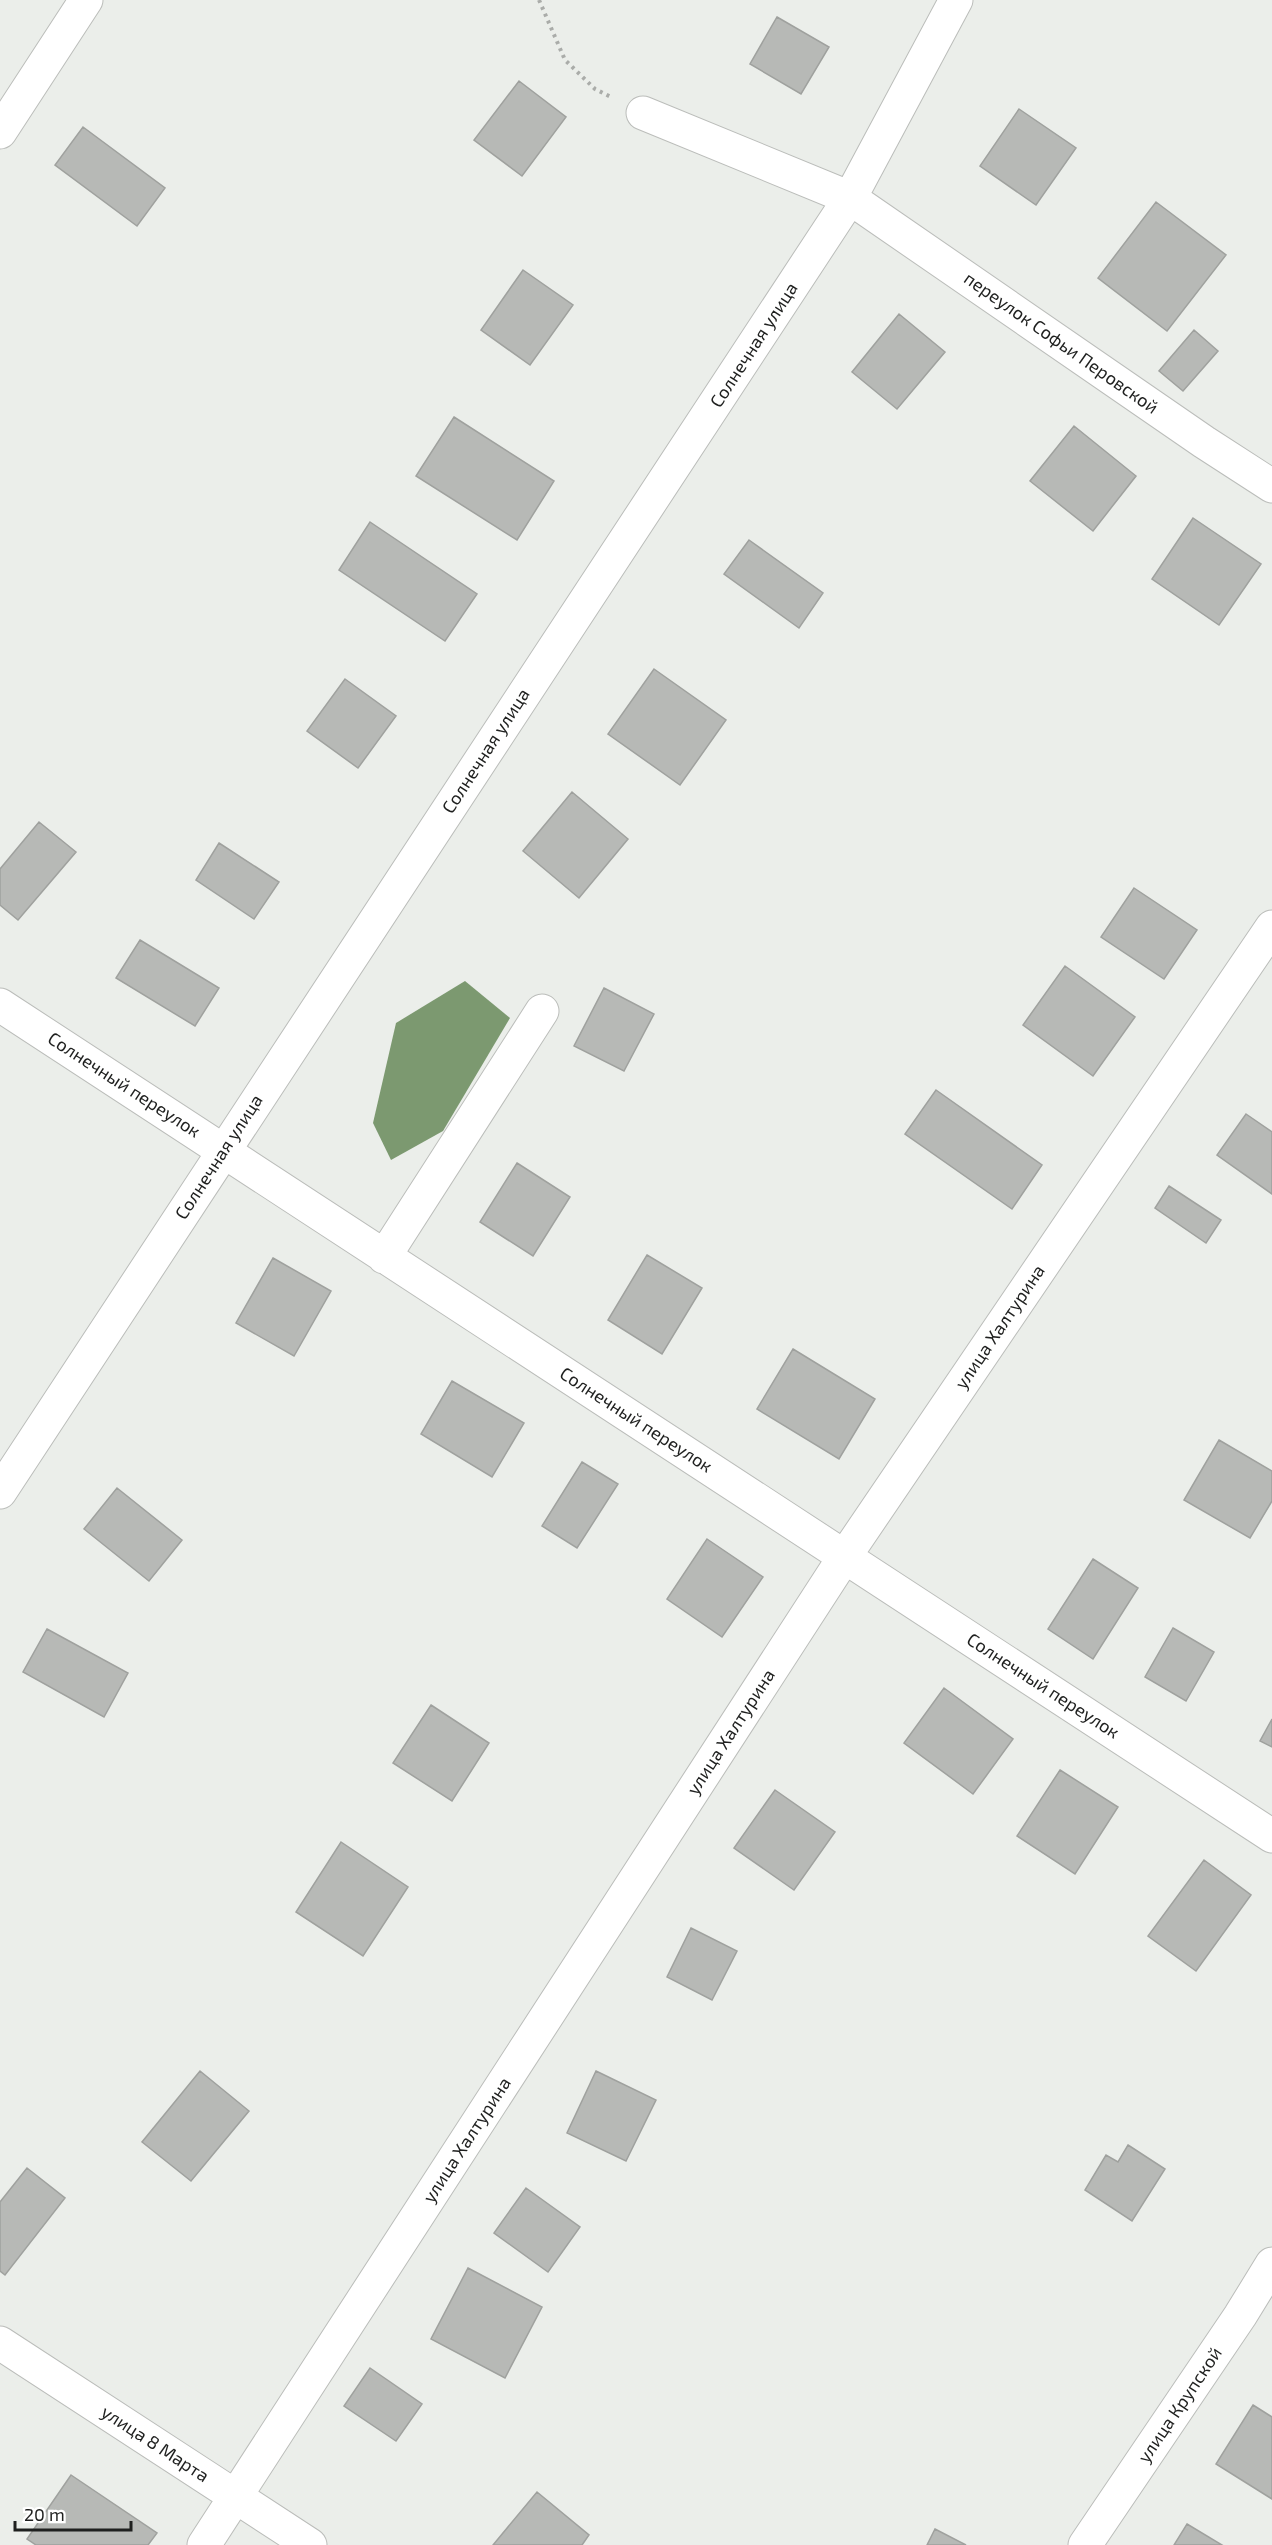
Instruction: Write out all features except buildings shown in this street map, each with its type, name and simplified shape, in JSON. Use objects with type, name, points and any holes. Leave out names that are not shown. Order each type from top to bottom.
[{"type":"street","points":[[0,132],[86,0]]},
{"type":"street","name":"Солнечная улица","points":[[0,1492],[850,198],[956,0]]},
{"type":"street","name":"переулок Софьи Перовской","points":[[643,113],[850,198],[1194,435],[1272,486]]},
{"type":"street","name":"улица Халтурина","points":[[204,2545],[845,1556],[1272,927]]},
{"type":"street","name":"Солнечный переулок","points":[[0,1005],[1272,1836]]},
{"type":"street","points":[[384,1257],[542,1011]]},
{"type":"street","name":"улица Крупской","points":[[1085,2545],[1240,2316],[1272,2264]]},
{"type":"street","name":"улица 8 Марта","points":[[0,2343],[310,2545]]},
{"type":"path","points":[[539,0],[565,60],[595,89],[643,113]]},
{"type":"shaded area","points":[[465,981],[510,1018],[443,1131],[391,1160],[373,1123],[396,1023]]}]
